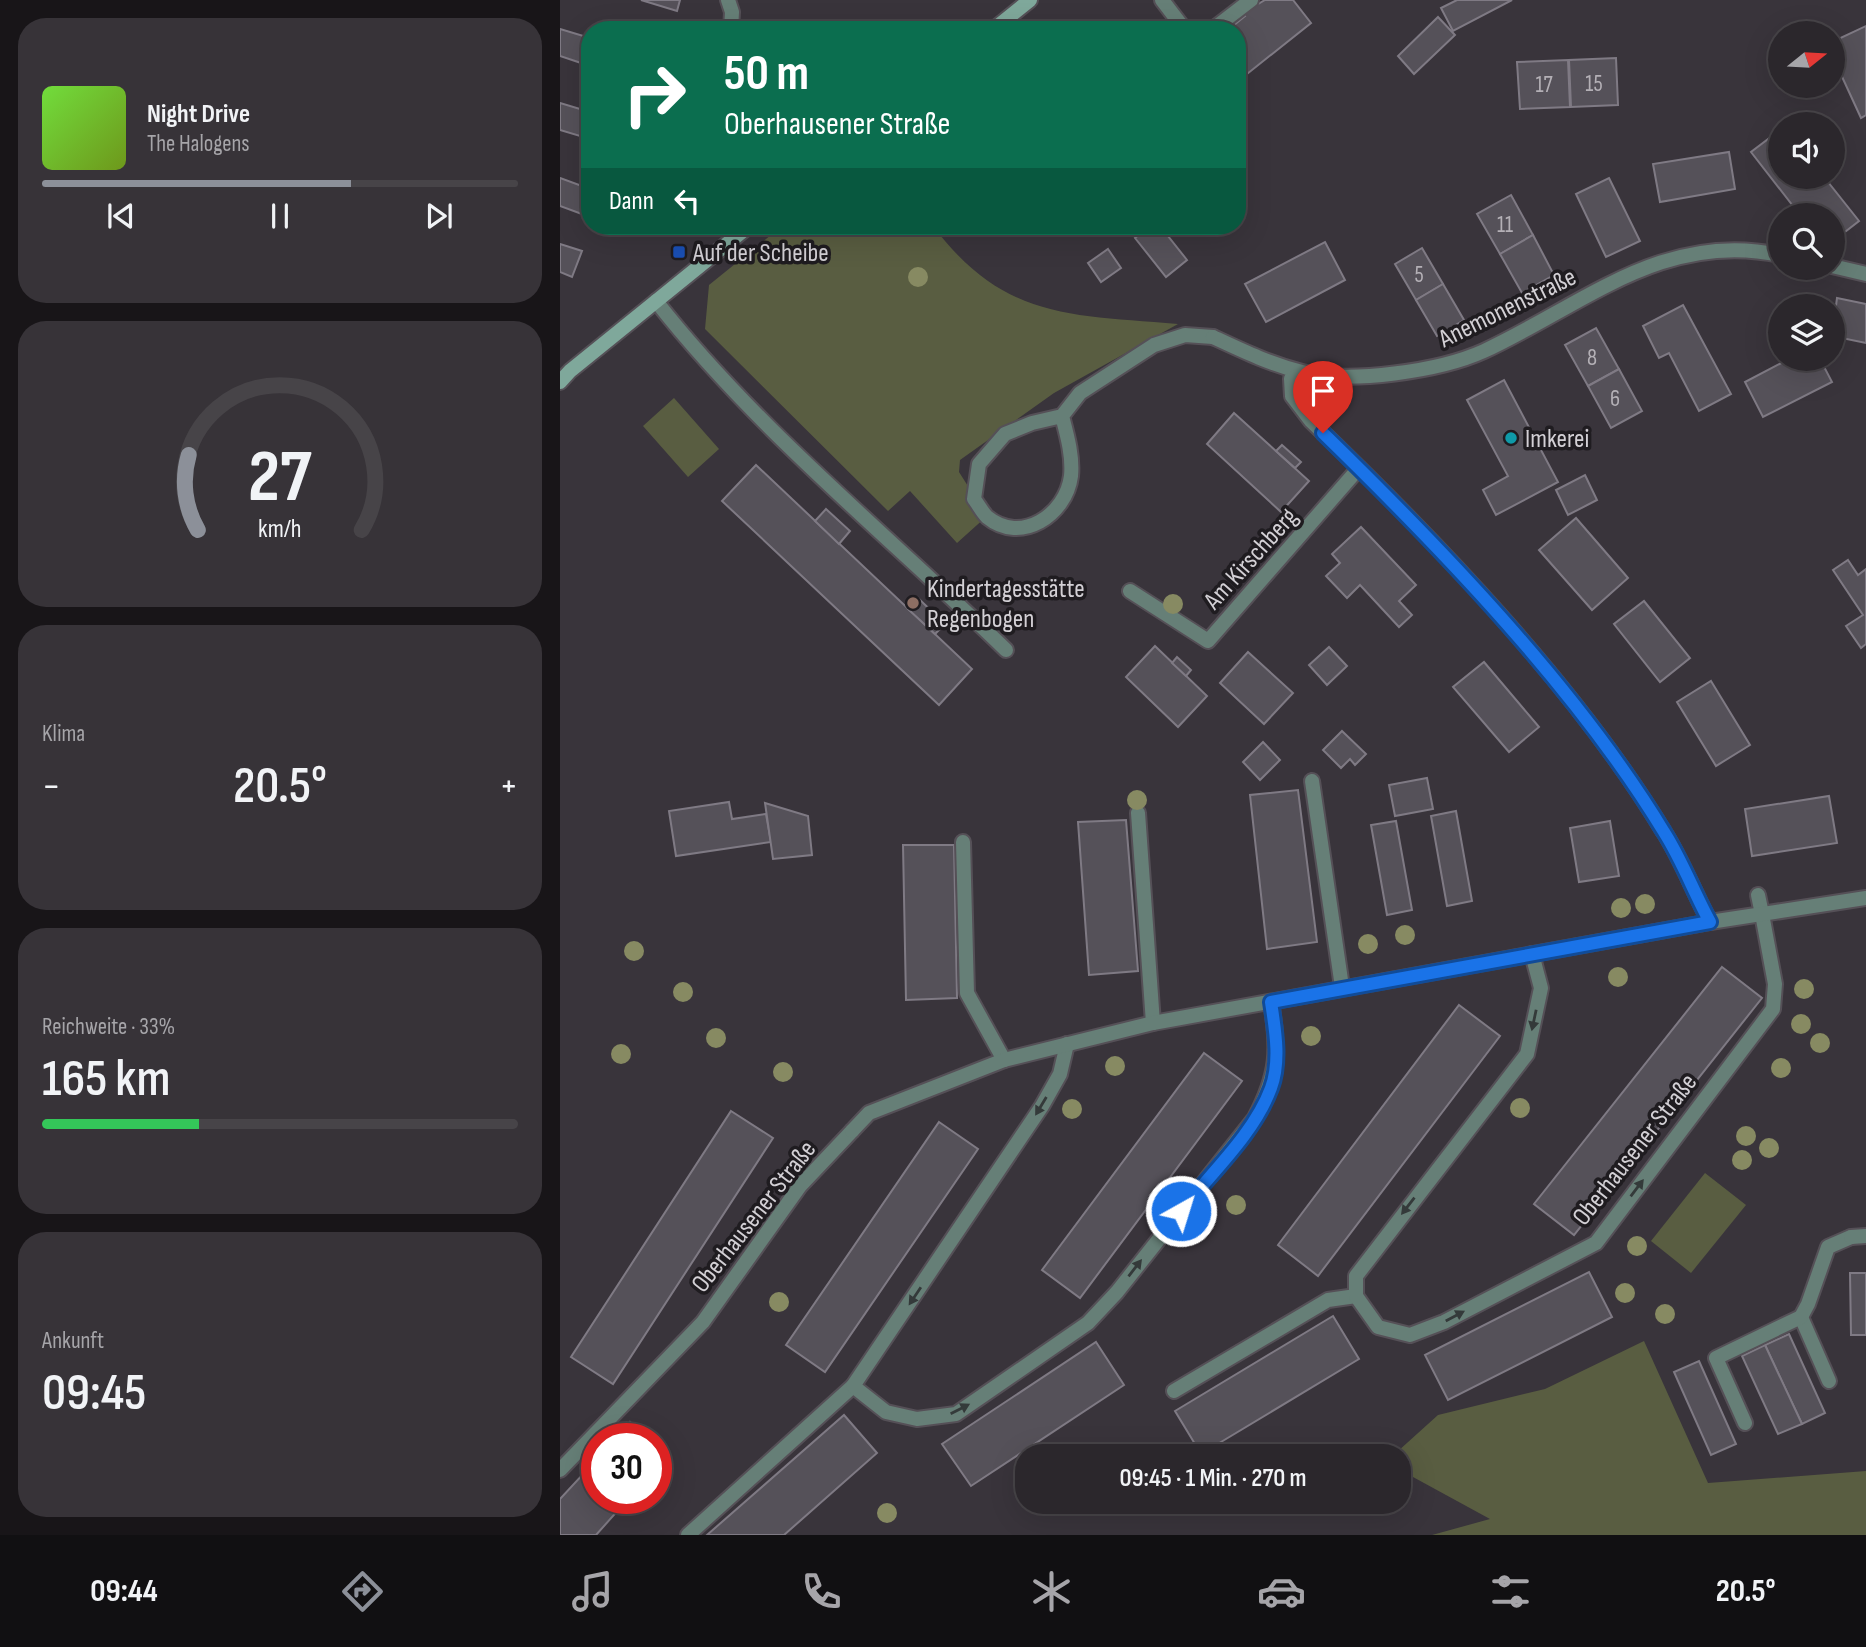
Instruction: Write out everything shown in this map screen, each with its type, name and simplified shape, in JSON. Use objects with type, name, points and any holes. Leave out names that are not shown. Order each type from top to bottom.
[{"type":"main road","points":[[1004,21],[1030,0]]},
{"type":"main road","points":[[560,383],[656,300],[738,235]]},
{"type":"street","points":[[728,0],[732,21]]},
{"type":"street","points":[[1162,0],[1178,21]]},
{"type":"street","points":[[1224,21],[1251,0]]},
{"type":"street","name":"Anemonenstraße","points":[[1062,416],[1080,393],[1154,345],[1185,335],[1213,337],[1258,359],[1306,373],[1390,373],[1447,365],[1483,351],[1627,274],[1676,255],[1721,249],[1768,254]]},
{"type":"street","points":[[1845,269],[1866,274]]},
{"type":"street","points":[[656,300],[688,341],[870,526],[911,558],[1006,650]]},
{"type":"street","points":[[1306,373],[1291,379],[1292,396],[1311,421],[1475,589],[1602,741],[1665,833],[1710,922]]},
{"type":"street","points":[[1062,416],[1070,448],[1071,477],[1059,508],[1038,525],[1009,528],[987,516],[974,499],[979,464],[1005,434],[1032,423],[1062,416]]},
{"type":"street","name":"Am Kirschberg","points":[[1130,591],[1208,641],[1359,468]]},
{"type":"street","points":[[1312,781],[1342,987]]},
{"type":"street","points":[[1138,813],[1153,1023]]},
{"type":"street","points":[[963,842],[967,993],[1004,1060]]},
{"type":"street","points":[[1758,895],[1762,914]]},
{"type":"street","name":"Oberhausener Straße","points":[[560,1470],[703,1322],[800,1186],[869,1113],[1004,1060],[1153,1023],[1710,922],[1866,898]]},
{"type":"street","name":"Oberhausener Straße","points":[[1356,1296],[1378,1327],[1410,1335],[1444,1322],[1596,1243],[1773,1009],[1775,984],[1762,914]]},
{"type":"street","points":[[1174,1391],[1328,1300],[1356,1296],[1356,1276],[1370,1255],[1527,1054],[1541,988],[1532,954]]},
{"type":"street","points":[[853,1387],[886,1412],[916,1419],[956,1414],[1087,1324],[1117,1292],[1255,1118],[1271,1087],[1277,1040],[1271,1002]]},
{"type":"street","points":[[688,1535],[853,1387],[1042,1106],[1060,1074],[1067,1044]]},
{"type":"street","points":[[1745,1423],[1716,1358],[1801,1317],[1828,1247],[1858,1237]]},
{"type":"street","points":[[1801,1317],[1829,1381]]},
{"type":"green space","points":[[771,235],[941,235],[986,280],[1014,296],[1042,307],[1072,314],[1178,324],[1054,393],[960,460],[959,472],[987,516],[957,543],[910,491],[888,511],[705,329],[709,285]]},
{"type":"green space","points":[[674,398],[719,449],[688,477],[643,426]]},
{"type":"green space","points":[[1705,1173],[1746,1205],[1691,1273],[1651,1241]]},
{"type":"green space","points":[[1644,1341],[1708,1483],[1866,1471],[1866,1535],[1432,1535],[1490,1519],[1411,1476],[1411,1444],[1406,1444],[1438,1415],[1545,1389]]},
{"type":"building","points":[[641,0],[680,0],[677,11]]},
{"type":"building","points":[[1265,0],[1293,0],[1311,23],[1246,75],[1246,21],[1239,21],[1245,16],[1243,13]]},
{"type":"building","points":[[1457,0],[1512,0],[1453,31],[1441,8]]},
{"type":"building","points":[[1438,17],[1455,35],[1414,74],[1398,56]]},
{"type":"building","points":[[1866,26],[1866,115],[1861,118],[1845,83],[1845,36]]},
{"type":"building","points":[[560,29],[581,35],[581,63],[560,56]]},
{"type":"building","points":[[1616,58],[1618,105],[1571,107],[1569,60]]},
{"type":"building","points":[[1568,60],[1570,107],[1520,109],[1517,62]]},
{"type":"building","points":[[560,103],[581,109],[581,136],[560,130]]},
{"type":"building","points":[[1768,139],[1768,174],[1751,152]]},
{"type":"building","points":[[1729,152],[1735,189],[1660,202],[1653,164]]},
{"type":"building","points":[[560,178],[581,186],[581,214],[560,206]]},
{"type":"building","points":[[1609,178],[1640,241],[1606,257],[1576,194]]},
{"type":"building","points":[[1780,189],[1834,189],[1845,203],[1791,203]]},
{"type":"building","points":[[1511,195],[1533,235],[1500,254],[1477,214]]},
{"type":"building","points":[[1845,203],[1859,221],[1845,232]]},
{"type":"building","points":[[1139,235],[1167,235],[1187,260],[1166,277],[1135,238]]},
{"type":"building","points":[[1533,235],[1554,275],[1522,293],[1500,254]]},
{"type":"building","points":[[1325,242],[1345,280],[1266,322],[1245,284]]},
{"type":"building","points":[[560,244],[582,251],[572,277],[560,272]]},
{"type":"building","points":[[1422,248],[1443,284],[1416,300],[1395,264]]},
{"type":"building","points":[[1108,249],[1121,268],[1101,282],[1088,263]]},
{"type":"building","points":[[1443,284],[1464,320],[1437,336],[1416,300]]},
{"type":"building","points":[[1845,300],[1866,304],[1866,343],[1845,339]]},
{"type":"building","points":[[1683,305],[1731,394],[1699,411],[1669,353],[1659,358],[1643,326]]},
{"type":"building","points":[[1596,328],[1619,369],[1588,386],[1565,345]]},
{"type":"building","points":[[1619,369],[1642,411],[1611,428],[1588,386]]},
{"type":"building","points":[[1768,370],[1826,371],[1832,382],[1763,417],[1745,382]]},
{"type":"building","name":"Imkerei","points":[[1504,380],[1558,482],[1496,515],[1483,490],[1508,476],[1467,400]]},
{"type":"building","points":[[1234,413],[1309,481],[1281,512],[1207,444]]},
{"type":"building","points":[[1282,445],[1301,462],[1295,468],[1276,451]]},
{"type":"building","points":[[756,465],[972,669],[939,705],[722,501]]},
{"type":"building","points":[[1585,475],[1597,500],[1568,515],[1556,490]]},
{"type":"building","points":[[826,509],[850,531],[839,544],[815,521]]},
{"type":"building","points":[[1576,518],[1628,578],[1592,610],[1539,550]]},
{"type":"building","points":[[1361,527],[1416,585],[1399,601],[1412,615],[1399,627],[1360,585],[1347,598],[1326,576],[1340,563],[1332,554]]},
{"type":"building","points":[[1848,560],[1858,575],[1866,569],[1866,644],[1861,648],[1846,626],[1863,615],[1833,570]]},
{"type":"building","points":[[918,598],[945,624],[935,634],[908,609]]},
{"type":"building","points":[[1644,601],[1690,658],[1660,682],[1614,624]]},
{"type":"building","points":[[1155,646],[1207,696],[1178,727],[1126,677]]},
{"type":"building","points":[[1329,647],[1347,666],[1327,685],[1309,665]]},
{"type":"building","points":[[1248,652],[1293,693],[1264,724],[1220,683]]},
{"type":"building","points":[[1177,657],[1191,670],[1186,676],[1172,663]]},
{"type":"building","points":[[1484,662],[1539,727],[1509,752],[1453,687]]},
{"type":"building","points":[[1711,681],[1750,745],[1716,766],[1677,702]]},
{"type":"building","points":[[1342,731],[1366,754],[1355,765],[1350,759],[1341,768],[1323,750]]},
{"type":"building","points":[[1263,742],[1280,760],[1260,780],[1243,762]]},
{"type":"building","points":[[1427,778],[1433,809],[1395,816],[1389,785]]},
{"type":"building","points":[[1298,790],[1317,942],[1267,949],[1250,795]]},
{"type":"building","points":[[1829,796],[1837,843],[1752,856],[1745,809]]},
{"type":"building","points":[[729,802],[732,819],[766,814],[771,842],[676,856],[669,811]]},
{"type":"building","points":[[765,803],[808,816],[812,855],[773,859]]},
{"type":"building","points":[[1456,811],[1472,901],[1447,906],[1431,816]]},
{"type":"building","points":[[1126,820],[1138,971],[1089,975],[1078,822]]},
{"type":"building","points":[[1396,821],[1412,910],[1387,915],[1371,825]]},
{"type":"building","points":[[1610,821],[1619,876],[1579,882],[1570,828]]},
{"type":"building","points":[[903,845],[954,845],[957,998],[906,1000]]},
{"type":"building","points":[[1722,967],[1762,998],[1574,1235],[1534,1204]]},
{"type":"building","points":[[1459,1005],[1500,1036],[1318,1276],[1278,1245]]},
{"type":"building","points":[[1204,1053],[1242,1081],[1080,1298],[1042,1270]]},
{"type":"building","points":[[731,1111],[773,1138],[613,1384],[571,1357]]},
{"type":"building","points":[[939,1122],[978,1149],[825,1372],[786,1345]]},
{"type":"building","points":[[1589,1272],[1612,1317],[1448,1400],[1425,1355]]},
{"type":"building","points":[[1850,1273],[1866,1273],[1866,1335],[1851,1335]]},
{"type":"building","points":[[1333,1316],[1359,1359],[1218,1444],[1195,1444],[1175,1411]]},
{"type":"building","points":[[1789,1334],[1825,1413],[1802,1424],[1765,1345]]},
{"type":"building","points":[[1096,1342],[1124,1385],[1035,1444],[1015,1444],[1015,1457],[971,1486],[942,1444]]},
{"type":"building","points":[[1765,1345],[1802,1424],[1778,1434],[1742,1356]]},
{"type":"building","points":[[1699,1361],[1736,1444],[1711,1455],[1674,1372]]},
{"type":"building","points":[[844,1415],[877,1453],[784,1535],[707,1535]]},
{"type":"building","points":[[581,1476],[581,1514],[615,1514],[596,1535],[560,1535],[560,1499]]},
{"type":"place","name":"Auf der Scheibe","points":[[679,252]]},
{"type":"place","name":"Imkerei","points":[[1511,438]]},
{"type":"place","name":"Kindertagesstätte Regenbogen","points":[[913,603]]},
{"type":"route","points":[[1181,1211],[1255,1118],[1271,1087],[1277,1040],[1271,1002],[1710,922],[1665,833],[1602,741],[1475,589],[1323,433]]}]
